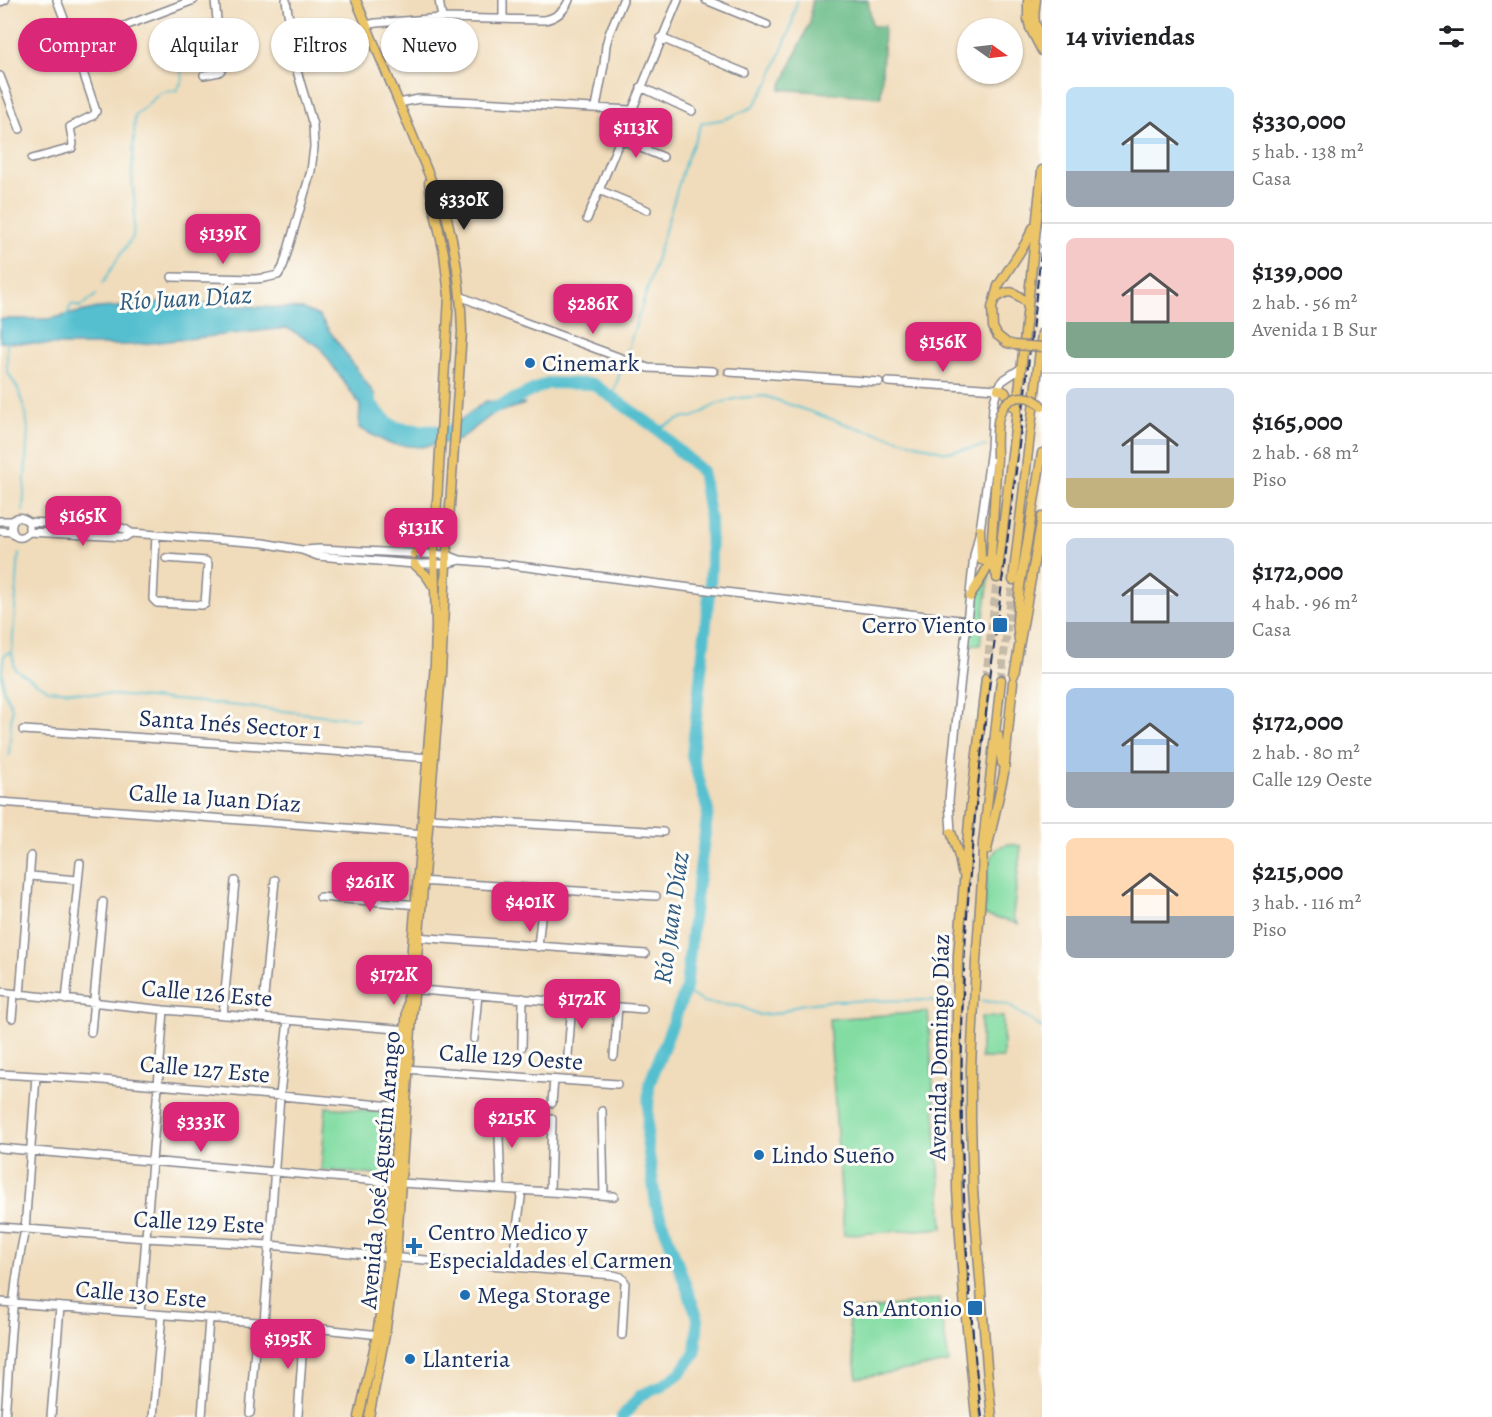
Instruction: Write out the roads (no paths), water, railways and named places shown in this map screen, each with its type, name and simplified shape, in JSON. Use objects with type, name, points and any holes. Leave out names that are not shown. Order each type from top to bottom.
[{"type":"main road","name":"Avenida José Agustín Arango","points":[[356,0],[363,18]]},
{"type":"main road","points":[[1028,0],[1030,28],[1042,51]]},
{"type":"main road","points":[[1036,0],[1035,25],[1042,35]]},
{"type":"main road","name":"Avenida José Agustín Arango","points":[[369,32],[443,207],[456,255],[460,296],[462,332],[444,627],[430,758],[429,818],[425,834]]},
{"type":"main road","points":[[1042,170],[1020,369],[1015,429],[998,578],[991,553],[998,424],[1001,410],[1008,401],[1018,397],[1029,398],[1038,402],[1042,407]]},
{"type":"main road","name":"Avenida José Agustín Arango","points":[[369,1417],[392,1257],[430,758],[436,625],[435,528],[449,296],[444,253],[429,176]]},
{"type":"main road","points":[[1036,222],[1021,251],[998,286],[992,319],[997,335],[1007,343],[1042,347]]},
{"type":"main road","points":[[447,273],[460,296],[453,303],[448,315]]},
{"type":"main road","points":[[994,299],[1007,292],[1014,292],[1028,304]]},
{"type":"main road","points":[[1013,580],[1042,333]]},
{"type":"main road","points":[[1042,369],[1042,385]]},
{"type":"main road","points":[[998,389],[1005,392],[1011,404],[1015,429]]},
{"type":"main road","points":[[1019,641],[1017,620],[1020,586],[1042,453]]},
{"type":"main road","points":[[970,597],[987,570],[1005,513]]},
{"type":"main road","points":[[1004,772],[996,719],[1015,663],[1042,517]]},
{"type":"main road","points":[[414,554],[427,542],[435,528]]},
{"type":"main road","points":[[980,531],[981,560],[985,561],[991,553]]},
{"type":"main road","points":[[414,564],[426,575],[434,589]]},
{"type":"main road","name":"Avenida Domingo Díaz","points":[[975,1416],[957,1190],[957,999],[958,956],[969,820],[986,678]]},
{"type":"main road","points":[[982,880],[1004,772],[1010,678]]},
{"type":"main road","name":"Avenida Domingo Díaz","points":[[992,1417],[973,1190],[971,1067],[983,843],[996,719]]},
{"type":"main road","points":[[951,832],[959,857],[964,885]]},
{"type":"main road","name":"Avenida José Agustín Arango","points":[[359,1417],[381,1335]]},
{"type":"main road","points":[[988,1379],[998,1417]]},
{"type":"street","points":[[0,2],[5,0]]},
{"type":"street","points":[[57,0],[64,18]]},
{"type":"street","points":[[137,21],[194,0]]},
{"type":"street","points":[[204,75],[219,72],[222,69],[215,0]]},
{"type":"street","points":[[172,276],[255,279],[278,275],[283,267],[311,171],[314,138],[310,114],[297,71],[286,0]]},
{"type":"street","points":[[439,0],[442,18]]},
{"type":"street","points":[[503,0],[503,19]]},
{"type":"street","points":[[478,19],[551,19],[558,15],[569,0]]},
{"type":"street","points":[[596,107],[606,45],[623,0]]},
{"type":"street","points":[[587,219],[678,0]]},
{"type":"street","points":[[706,0],[767,25]]},
{"type":"street","points":[[661,38],[745,74]]},
{"type":"street","points":[[32,159],[72,148],[70,127],[96,112],[83,72]]},
{"type":"street","points":[[0,76],[20,129]]},
{"type":"street","points":[[640,87],[692,111]]},
{"type":"street","points":[[399,104],[419,99],[631,110]]},
{"type":"street","points":[[620,139],[663,157]]},
{"type":"street","points":[[599,190],[647,210]]},
{"type":"street","points":[[460,296],[648,368],[713,371]]},
{"type":"street","points":[[951,832],[949,801],[951,777],[974,556],[980,531],[991,448],[993,406],[1002,381],[1020,369]]},
{"type":"street","points":[[729,372],[998,389]]},
{"type":"street","points":[[0,521],[22,518],[29,522],[116,527],[131,533],[262,543],[302,550],[318,556],[414,564],[434,564],[447,559]]},
{"type":"street","points":[[13,521],[12,532],[15,536],[20,537],[29,532],[125,537],[131,533]]},
{"type":"street","points":[[29,522],[29,532]]},
{"type":"street","points":[[0,531],[12,532]]},
{"type":"street","points":[[156,535],[153,599],[157,603],[202,606],[205,604],[206,561],[166,558]]},
{"type":"street","points":[[302,550],[434,554],[460,561],[508,564],[968,621]]},
{"type":"street","name":"Santa Inés Sector 1","points":[[23,730],[430,758]]},
{"type":"street","name":"Calle 1a Juan Díaz","points":[[0,802],[425,834]]},
{"type":"street","points":[[429,818],[663,832]]},
{"type":"street","points":[[12,1018],[17,995],[31,856]]},
{"type":"street","points":[[66,1000],[80,863]]},
{"type":"street","points":[[30,876],[78,880]]},
{"type":"street","points":[[261,1018],[275,880]]},
{"type":"street","points":[[223,1015],[235,881]]},
{"type":"street","points":[[421,881],[656,896]]},
{"type":"street","points":[[538,946],[544,889]]},
{"type":"street","points":[[320,897],[419,905]]},
{"type":"street","points":[[91,1032],[103,902]]},
{"type":"street","points":[[416,937],[645,954]]},
{"type":"street","points":[[412,989],[643,1009]]},
{"type":"street","name":"Calle 126 Este","points":[[0,992],[164,1010],[408,1030]]},
{"type":"street","points":[[474,1038],[478,994]]},
{"type":"street","points":[[522,1047],[523,998]]},
{"type":"street","points":[[568,1055],[572,1003]]},
{"type":"street","points":[[614,1056],[618,1007]]},
{"type":"street","points":[[140,1313],[164,1010]]},
{"type":"street","points":[[250,1413],[270,1245],[280,1095],[288,1020]]},
{"type":"street","name":"Calle 129 Oeste","points":[[406,1069],[618,1084]]},
{"type":"street","name":"Calle 127 Este","points":[[0,1074],[91,1079],[403,1107]]},
{"type":"street","points":[[6,1417],[14,1304],[25,1230],[36,1076]]},
{"type":"street","points":[[552,1103],[554,1080]]},
{"type":"street","points":[[498,1111],[501,1189]]},
{"type":"street","points":[[602,1111],[604,1195]]},
{"type":"street","points":[[550,1192],[552,1119]]},
{"type":"street","points":[[0,1148],[397,1182],[614,1196]]},
{"type":"street","points":[[512,1266],[522,1190]]},
{"type":"street","name":"Calle 129 Este","points":[[0,1227],[270,1245],[613,1275],[621,1277],[625,1282],[622,1335]]},
{"type":"street","name":"Calle 130 Este","points":[[0,1302],[381,1335]]},
{"type":"street","points":[[51,1417],[60,1307]]},
{"type":"street","points":[[153,1417],[162,1316]]},
{"type":"street","points":[[202,1417],[209,1319]]},
{"type":"street","points":[[298,1415],[304,1327]]},
{"type":"water","points":[[156,302],[303,309],[319,316],[375,395],[374,409],[389,429],[424,434],[456,423],[486,401],[525,404],[493,414],[459,440],[421,447],[390,444],[359,428],[360,405],[319,346],[287,328],[132,345],[0,342],[0,319],[49,319],[98,308],[150,305]]},
{"type":"waterway","points":[[612,397],[685,163],[702,123],[725,119],[753,107],[769,82],[791,27],[797,0]]},
{"type":"waterway","points":[[102,284],[133,237],[135,206],[132,178],[135,116],[160,93],[177,90],[183,79],[181,72]]},
{"type":"waterway","points":[[67,316],[71,304],[80,307],[96,295]]},
{"type":"waterway","points":[[7,342],[7,371],[18,389],[28,429],[23,511]]},
{"type":"waterway","name":"Río Juan Díaz","points":[[493,409],[548,383],[593,384],[657,429],[702,471],[710,521],[710,586],[692,756],[708,811],[686,989],[649,1085],[647,1140],[656,1205],[698,1319],[695,1353],[680,1373],[662,1386],[641,1395],[622,1417]]},
{"type":"waterway","name":"Río Juan Díaz","points":[[364,393],[374,408],[392,425],[415,430],[449,431]]},
{"type":"waterway","points":[[657,429],[685,417],[694,417],[717,404],[738,398],[765,396],[854,427],[946,452],[986,446]]},
{"type":"waterway","points":[[19,553],[12,652],[15,669],[48,690],[200,702],[358,719]]},
{"type":"waterway","points":[[9,755],[12,708],[3,688],[2,670],[4,655],[12,652]]},
{"type":"waterway","points":[[685,991],[703,1002],[739,1006],[760,1015],[780,1013],[798,1005],[829,1001],[953,1000]]},
{"type":"waterway","points":[[981,1001],[1008,1005],[1042,1028]]},
{"type":"tunnel","points":[[713,371],[729,372]]},
{"type":"tunnel","points":[[986,678],[997,578]]},
{"type":"tunnel","points":[[1001,680],[1013,580]]},
{"type":"railway","points":[[982,1417],[968,1270],[963,1178],[962,1041],[965,949],[982,750],[1042,245]]},
{"type":"place","name":"Cinemark","points":[[530,363]]},
{"type":"place","name":"Cerro Viento","points":[[1000,625]]},
{"type":"place","name":"Lindo Sueño","points":[[759,1155]]},
{"type":"place","name":"Centro Medico y Especialdades el Carmen","points":[[414,1246]]},
{"type":"place","name":"Mega Storage","points":[[465,1295]]},
{"type":"place","name":"San Antonio","points":[[975,1308]]},
{"type":"place","name":"Llanteria","points":[[410,1359]]}]
